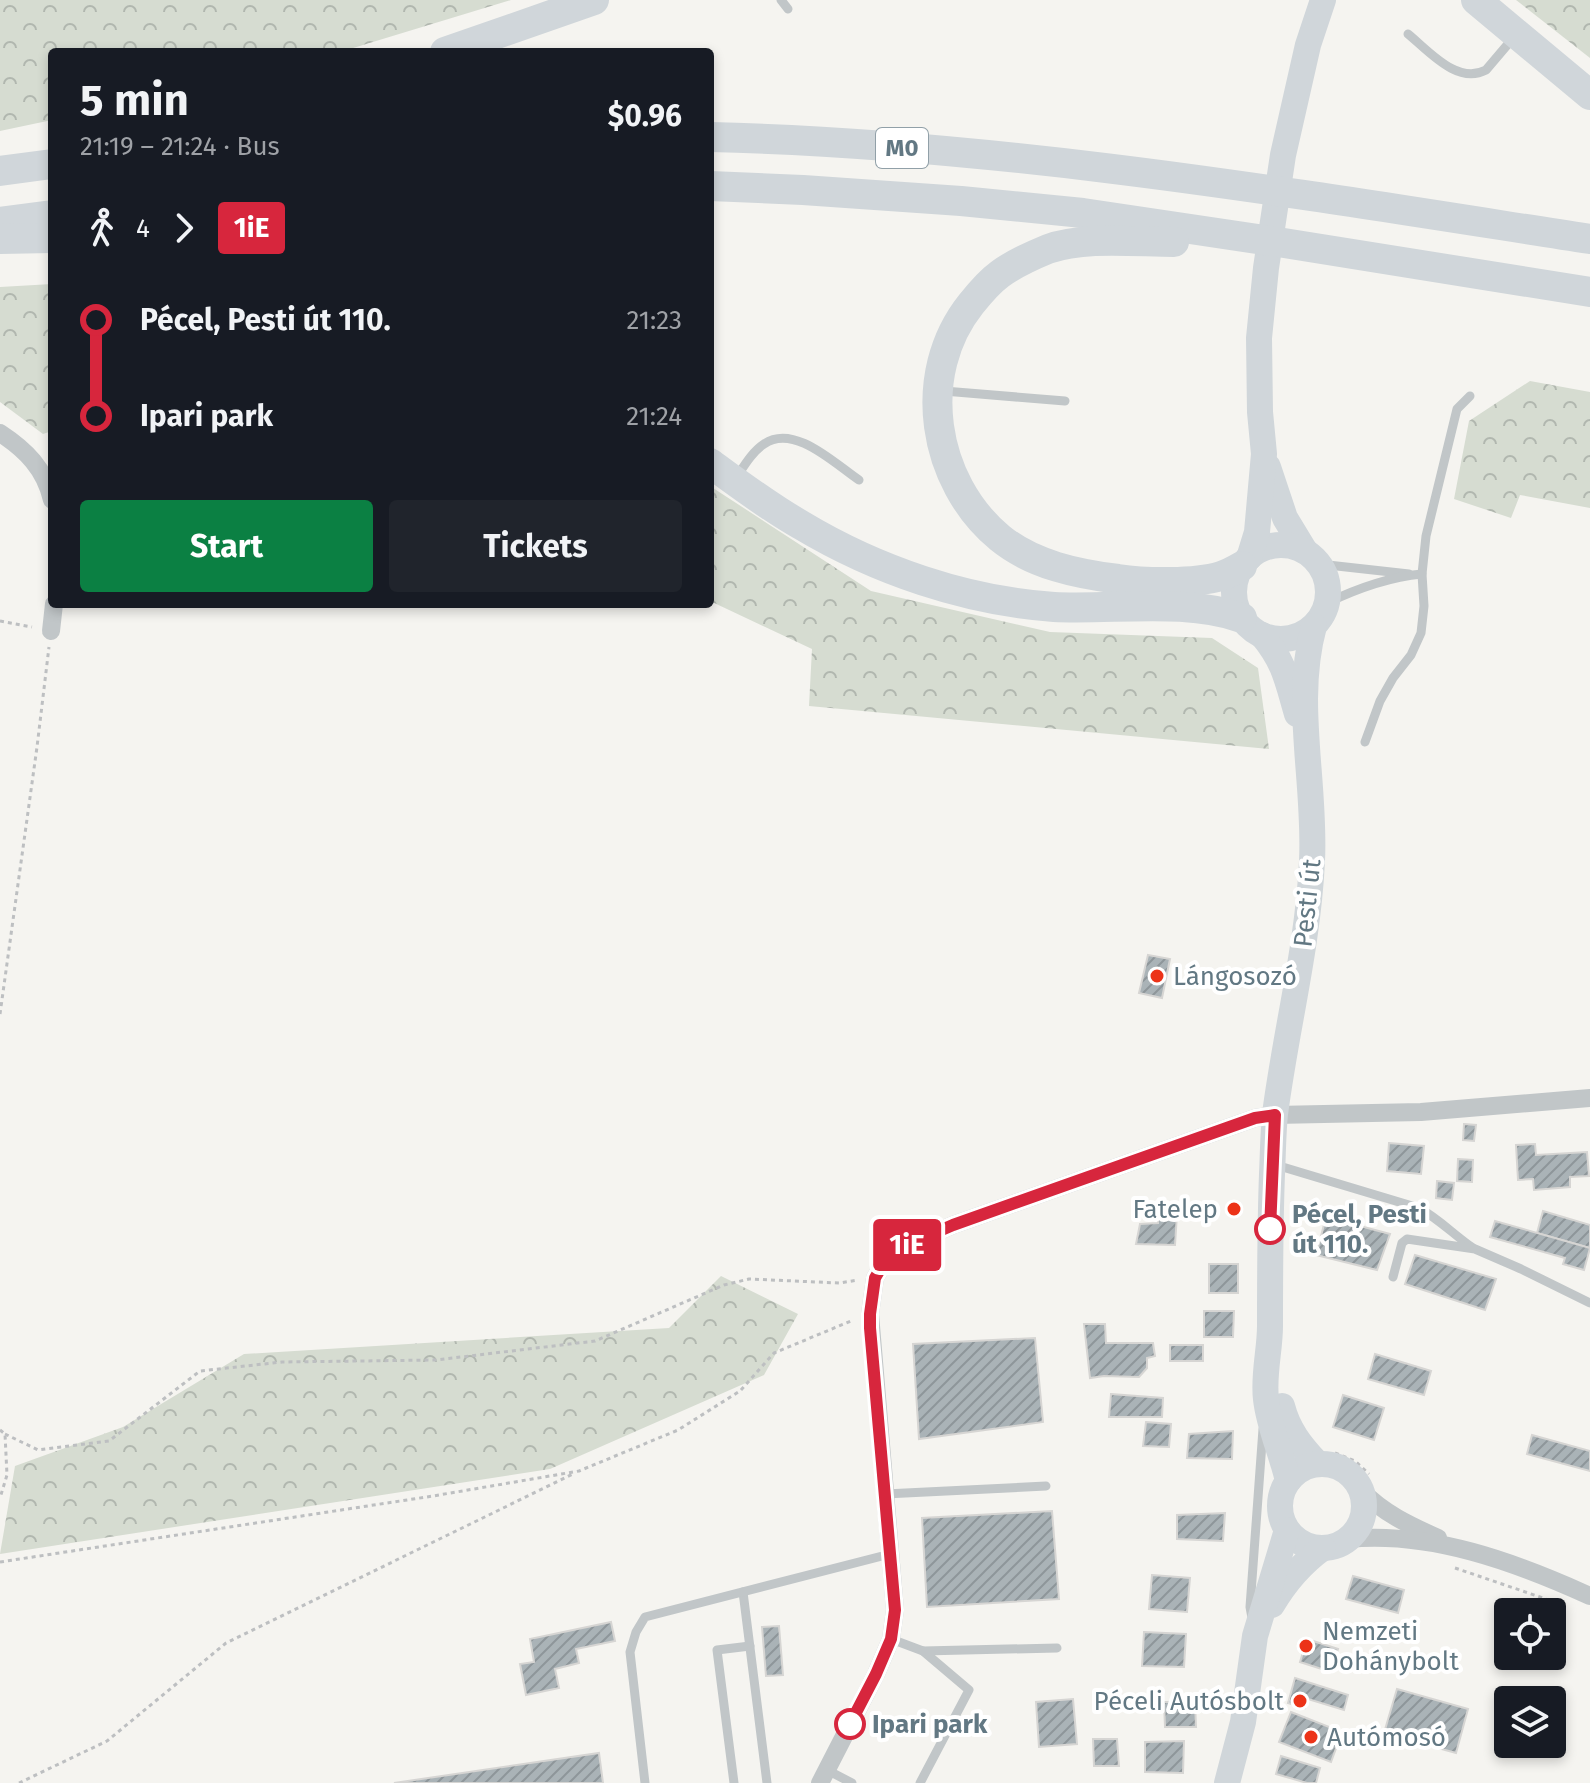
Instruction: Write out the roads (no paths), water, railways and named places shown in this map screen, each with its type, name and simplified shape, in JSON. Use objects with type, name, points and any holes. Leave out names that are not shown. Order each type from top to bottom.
[{"type":"highway","points":[[456,48],[594,0]]},
{"type":"highway","points":[[1476,0],[1590,95]]},
{"type":"highway","name":"M0","points":[[714,137],[974,153],[1251,187],[1590,239]]},
{"type":"highway","points":[[0,171],[48,165]]},
{"type":"highway","name":"M0","points":[[714,186],[945,200],[1083,213],[1590,292]]},
{"type":"highway","points":[[0,222],[48,216]]},
{"type":"highway","points":[[0,239],[48,238]]},
{"type":"highway","points":[[1246,562],[1225,575],[1211,579],[1158,582],[1071,572],[1025,554],[983,523],[962,493],[941,441],[937,390],[950,338],[962,316],[998,275],[1023,260],[1052,248],[1080,242],[1284,243]]},
{"type":"highway","points":[[722,472],[775,510],[831,542],[942,586],[985,597],[1052,607],[1189,607],[1226,612],[1252,626]]},
{"type":"main road","points":[[1308,756],[1283,665],[1235,601],[1235,590],[1257,532],[1264,454],[1259,338],[1283,155],[1308,45],[1323,0]]},
{"type":"main road","points":[[1300,87],[1341,0]]},
{"type":"main road","points":[[1264,454],[1285,518],[1326,579],[1328,591],[1308,647],[1306,662],[1308,756]]},
{"type":"main road","points":[[1246,562],[1271,546],[1284,545],[1312,558]]},
{"type":"main road","points":[[1252,626],[1279,639],[1289,638],[1307,632],[1320,614]]},
{"type":"main road","name":"Pesti út","points":[[1288,1481],[1266,1398],[1270,1336],[1270,1229],[1275,1115],[1307,923],[1313,833],[1308,756]]},
{"type":"main road","name":"Pesti út","points":[[1270,1336],[1275,1380],[1290,1429],[1300,1446],[1321,1456]]},
{"type":"main road","points":[[1321,1456],[1368,1484],[1363,1516],[1357,1529],[1336,1546],[1323,1548],[1297,1540],[1287,1530],[1279,1502],[1283,1488],[1292,1476],[1321,1456]]},
{"type":"main road","points":[[1227,1783],[1243,1722],[1255,1636],[1287,1530]]},
{"type":"main road","points":[[1255,1636],[1280,1592],[1310,1557],[1323,1548]]},
{"type":"street","points":[[0,433],[39,466],[48,484]]},
{"type":"street","points":[[51,631],[54,608]]},
{"type":"street","points":[[824,1776],[891,1639],[895,1610],[870,1314],[875,1278],[895,1250],[953,1225],[1255,1118],[1421,1112],[1590,1098]]},
{"type":"street","points":[[1368,1484],[1373,1503],[1394,1518],[1458,1548],[1535,1572],[1590,1596]]},
{"type":"street","points":[[1348,1539],[1388,1537],[1458,1548]]},
{"type":"lane","points":[[781,0],[788,9]]},
{"type":"lane","points":[[1408,34],[1449,67],[1469,74],[1481,73],[1491,65],[1516,34]]},
{"type":"lane","points":[[937,390],[1065,401]]},
{"type":"lane","points":[[1365,742],[1380,701],[1411,655],[1421,633],[1424,606],[1417,574],[1450,431],[1457,409],[1470,396]]},
{"type":"lane","points":[[722,472],[773,439],[782,437],[808,445],[859,480]]},
{"type":"lane","points":[[1312,558],[1417,574]]},
{"type":"lane","points":[[1320,614],[1355,590],[1417,574]]},
{"type":"lane","points":[[1273,1164],[1419,1208],[1475,1249],[1590,1303]]},
{"type":"lane","points":[[1393,1277],[1402,1243],[1407,1239],[1475,1249]]},
{"type":"lane","points":[[1255,1636],[1250,1607],[1266,1398]]},
{"type":"lane","points":[[885,1494],[1046,1486]]},
{"type":"lane","points":[[645,1783],[630,1652],[645,1617],[890,1554]]},
{"type":"lane","points":[[743,1592],[767,1783]]},
{"type":"lane","points":[[891,1639],[923,1651],[969,1690],[925,1782]]},
{"type":"lane","points":[[734,1783],[717,1650],[750,1646]]},
{"type":"lane","points":[[923,1651],[1057,1648]]},
{"type":"lane","points":[[824,1776],[852,1783]]},
{"type":"place","name":"Lángosozó","points":[[1157,976]]},
{"type":"place","name":"Fatelep","points":[[1234,1209]]},
{"type":"place","name":"Pécel, Pesti út 110.","points":[[1270,1229]]},
{"type":"place","name":"Nemzeti Dohánybolt","points":[[1306,1646]]},
{"type":"place","name":"Péceli Autósbolt","points":[[1300,1701]]},
{"type":"place","name":"Ipari park","points":[[850,1724]]},
{"type":"place","name":"Autómosó","points":[[1311,1737]]}]
